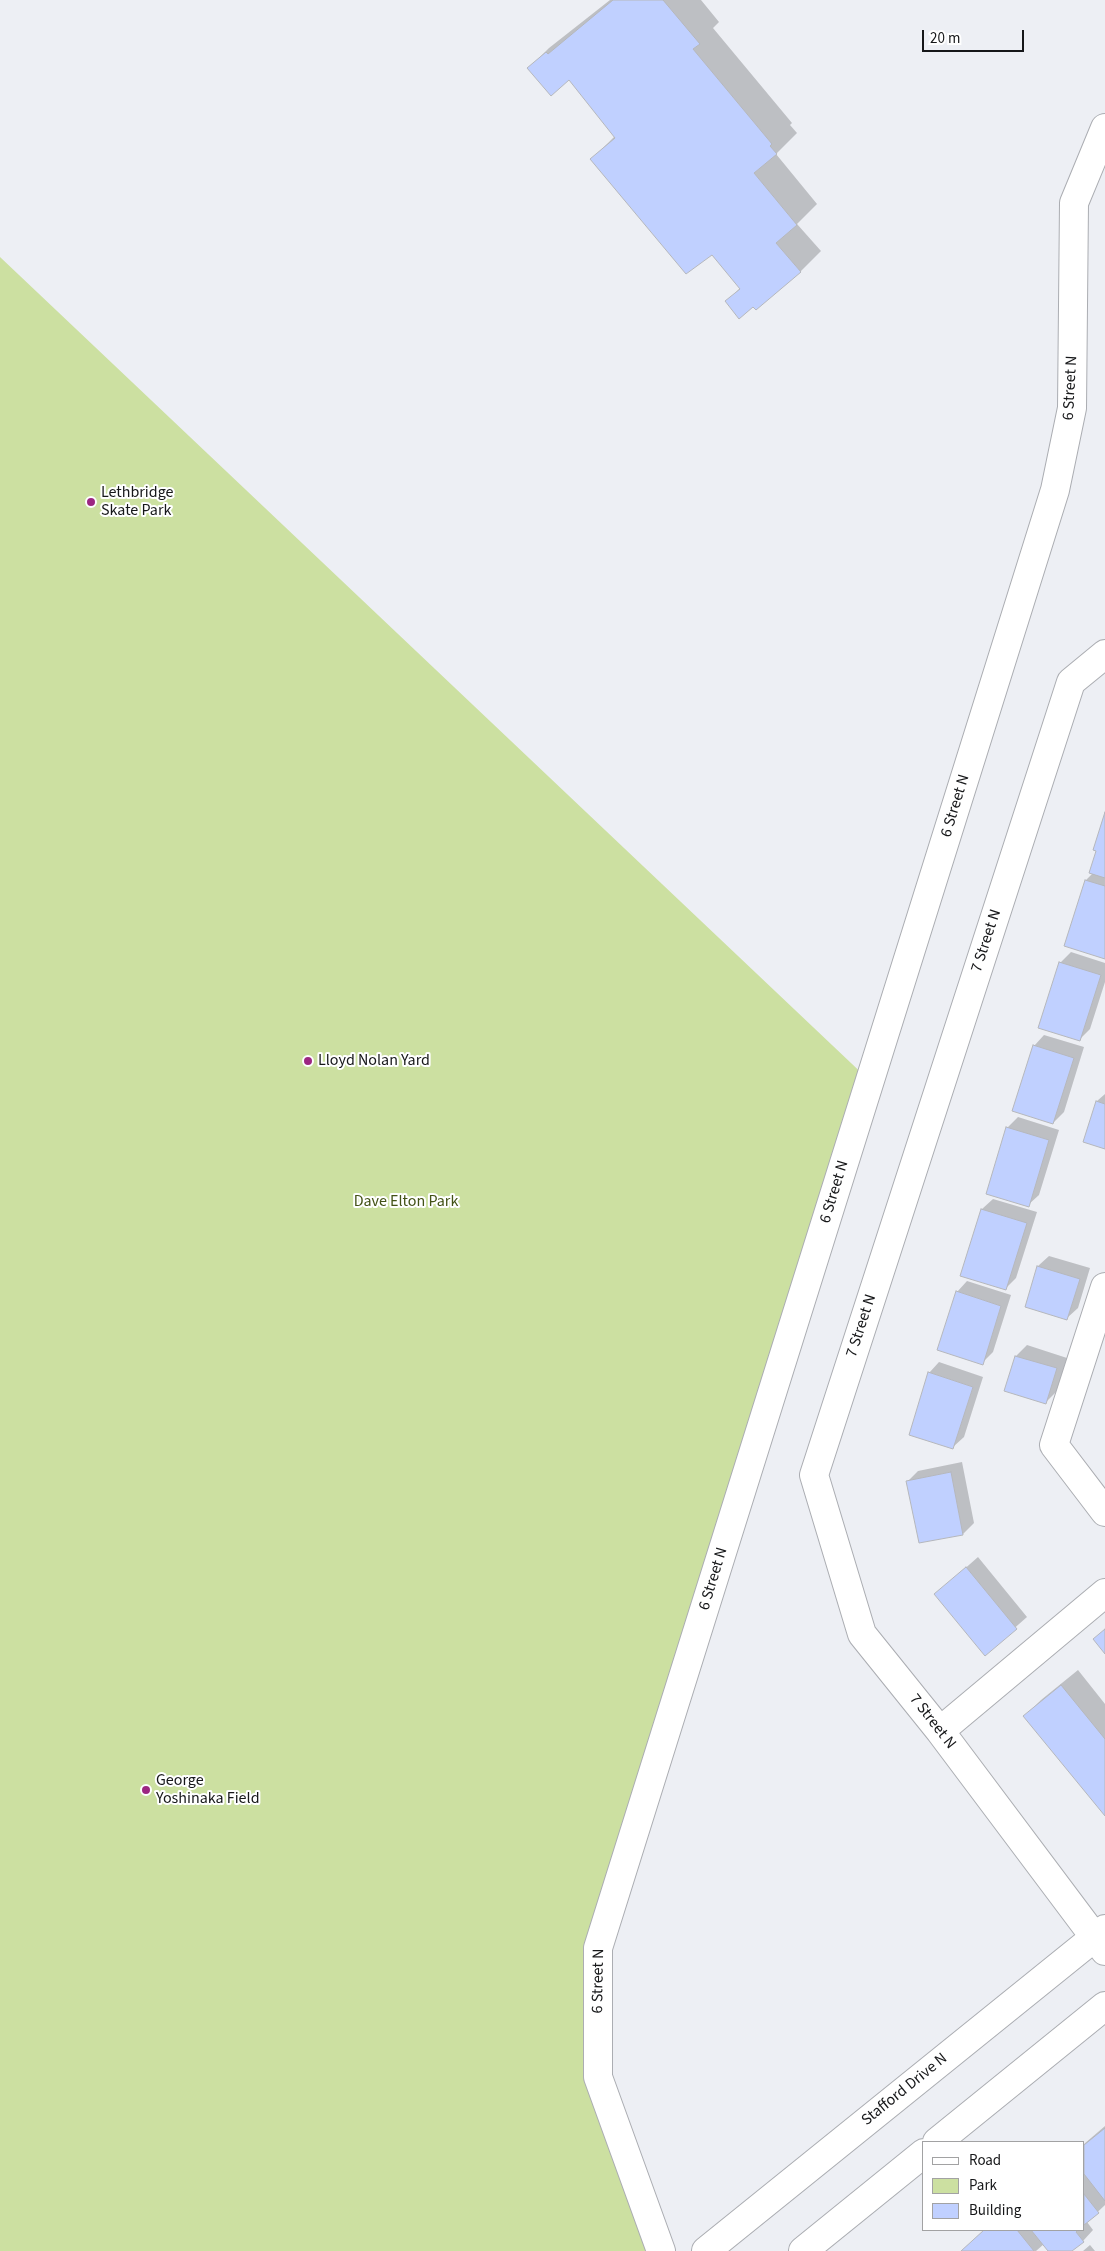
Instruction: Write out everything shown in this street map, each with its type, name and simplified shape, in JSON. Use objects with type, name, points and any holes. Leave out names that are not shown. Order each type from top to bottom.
[{"type":"street","name":"6 Street N","points":[[661,2251],[598,2076],[598,1948],[1055,490],[1072,408],[1074,203],[1105,128]]},
{"type":"street","name":"7 Street N","points":[[1101,1939],[940,1731],[862,1634],[814,1475],[1071,682],[1105,654]]},
{"type":"street","points":[[1105,1287],[1054,1445],[1105,1512]]},
{"type":"street","points":[[940,1731],[1105,1593]]},
{"type":"street","name":"Stafford Drive N","points":[[706,2251],[1101,1939]]},
{"type":"street","points":[[938,2141],[1105,2006]]},
{"type":"street","points":[[802,2251],[922,2155]]},
{"type":"green space","name":"Dave Elton Park","points":[[0,257],[870,1081],[598,1948],[598,2077],[661,2251],[0,2251]]},
{"type":"building","points":[[613,0],[663,0],[700,44],[693,49],[772,144],[770,146],[777,154],[754,173],[797,225],[776,243],[801,272],[756,310],[753,307],[739,319],[725,301],[740,289],[712,255],[686,274],[590,159],[615,138],[569,80],[551,96],[527,68],[546,52],[548,54]]},
{"type":"building","points":[[1105,812],[1105,878],[1089,873],[1096,851],[1093,850]]},
{"type":"building","points":[[1085,880],[1105,886],[1105,959],[1064,946]]},
{"type":"building","points":[[1059,962],[1101,975],[1080,1041],[1038,1028]]},
{"type":"building","points":[[1033,1045],[1074,1058],[1053,1124],[1012,1111]]},
{"type":"building","points":[[1096,1101],[1105,1104],[1105,1149],[1083,1142]]},
{"type":"building","points":[[1006,1127],[1049,1140],[1029,1207],[986,1194]]},
{"type":"building","points":[[981,1209],[1027,1223],[1006,1290],[960,1276]]},
{"type":"building","points":[[1037,1266],[1080,1279],[1067,1320],[1025,1307]]},
{"type":"building","points":[[956,1291],[1001,1306],[983,1365],[937,1350]]},
{"type":"building","points":[[1015,1356],[1057,1368],[1046,1404],[1004,1391]]},
{"type":"building","points":[[928,1372],[973,1387],[953,1449],[909,1435]]},
{"type":"building","points":[[951,1472],[963,1535],[919,1543],[906,1481]]},
{"type":"building","points":[[966,1567],[1017,1629],[985,1656],[934,1594]]},
{"type":"building","points":[[1105,1629],[1105,1654],[1093,1639]]},
{"type":"building","points":[[1061,1685],[1105,1739],[1105,1816],[1023,1716]]},
{"type":"building","points":[[1105,2128],[1105,2201],[1085,2175],[1085,2144]]},
{"type":"building","points":[[1085,2195],[1099,2213],[1085,2224]]},
{"type":"building","points":[[983,2231],[1018,2231],[1034,2251],[961,2251]]},
{"type":"building","points":[[1032,2231],[1077,2231],[1084,2242],[1072,2251],[1048,2251]]},
{"type":"place","name":"Lethbridge Skate Park","points":[[91,502]]},
{"type":"place","name":"Lloyd Nolan Yard","points":[[308,1061]]},
{"type":"place","name":"George Yoshinaka Field","points":[[146,1790]]}]
